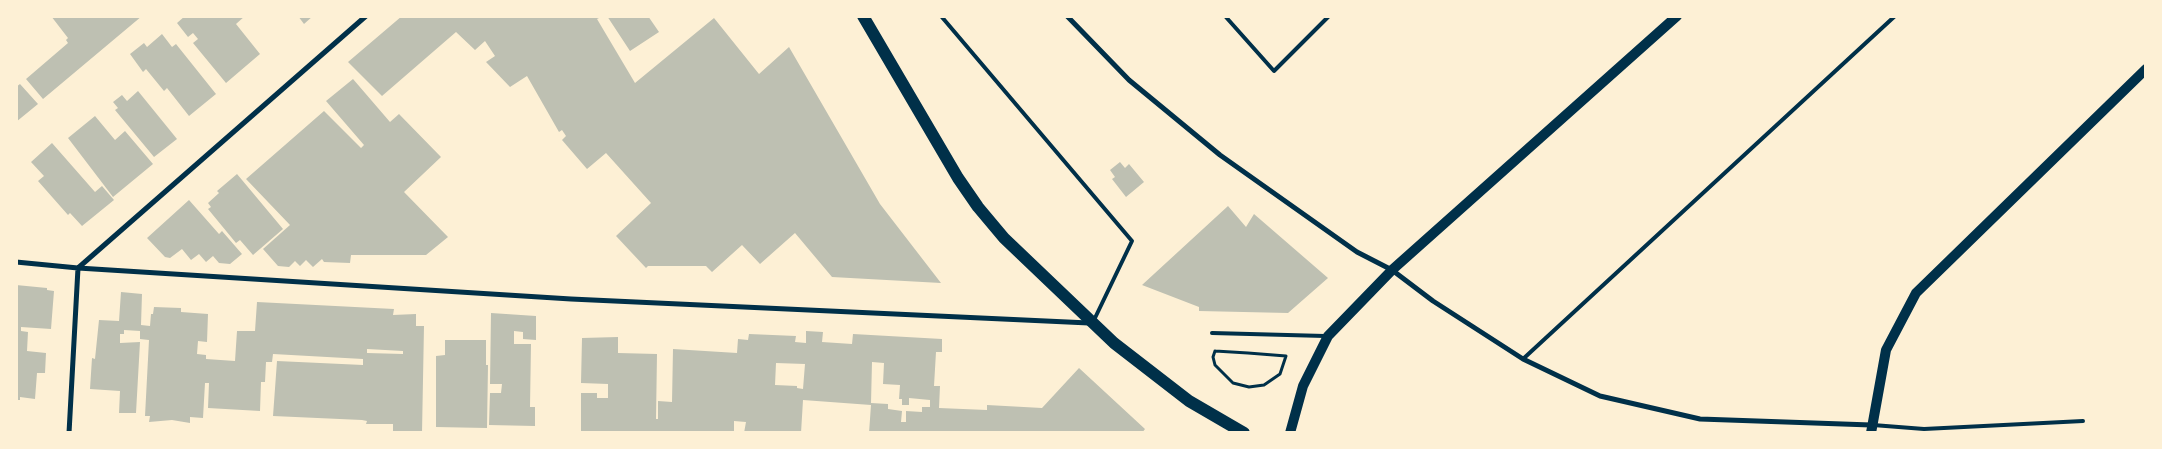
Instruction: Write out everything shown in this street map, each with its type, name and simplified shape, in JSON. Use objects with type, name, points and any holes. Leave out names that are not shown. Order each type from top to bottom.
[{"type":"main road","points":[[864,16],[928,130],[978,207],[1004,238],[1092,323],[1151,374],[1189,401],[1244,433]]},
{"type":"main road","points":[[1290,433],[1303,386],[1328,336],[1392,270],[1677,16]]},
{"type":"main road","points":[[1871,429],[1886,350],[1916,293],[2146,69]]},
{"type":"street","points":[[70,433],[78,268],[366,16]]},
{"type":"street","points":[[1067,16],[1129,80],[1220,155],[1357,252],[1392,270],[1433,301],[1523,359],[1600,396],[1700,419],[1871,429]]},
{"type":"street","points":[[16,262],[78,268],[571,300],[1092,323]]},
{"type":"lane","points":[[941,16],[1132,241],[1092,323]]},
{"type":"lane","points":[[1225,16],[1274,71],[1328,16]]},
{"type":"lane","points":[[1523,359],[1895,16]]},
{"type":"lane","points":[[1212,333],[1328,336]]},
{"type":"lane","points":[[1871,429],[1924,429],[2083,421]]},
{"type":"path","points":[[1215,351],[1286,356],[1280,374],[1264,385],[1249,387],[1233,382],[1215,365],[1213,357],[1215,351]]},
{"type":"building","points":[[51,16],[142,16],[43,99],[26,79],[68,43],[66,40],[68,38]]},
{"type":"building","points":[[185,16],[245,16],[236,24],[260,54],[226,83],[193,43],[198,39],[193,33],[188,37],[177,23]]},
{"type":"building","points":[[298,16],[313,16],[304,24]]},
{"type":"building","points":[[402,16],[603,16],[597,19],[635,83],[714,18],[759,74],[789,47],[880,204],[941,283],[832,277],[795,233],[760,264],[742,245],[712,272],[706,266],[648,266],[646,268],[616,236],[651,203],[606,153],[587,169],[562,140],[566,136],[562,130],[559,132],[527,76],[510,87],[486,62],[495,56],[485,41],[475,50],[456,32],[382,96],[348,62]]},
{"type":"building","points":[[607,16],[648,16],[659,32],[630,51]]},
{"type":"building","points":[[162,34],[172,47],[176,44],[216,94],[189,116],[167,88],[164,91],[146,69],[143,72],[130,54],[144,43],[147,47]]},
{"type":"building","points":[[353,79],[390,122],[399,114],[441,157],[404,192],[448,237],[426,255],[351,255],[350,263],[324,262],[322,259],[313,267],[306,260],[300,266],[295,261],[289,267],[278,266],[263,249],[290,225],[246,179],[324,111],[361,148],[364,145],[326,101]]},
{"type":"building","points":[[20,84],[38,104],[16,122],[16,87]]},
{"type":"building","points":[[138,91],[177,139],[154,157],[115,110],[118,108],[113,102],[122,95],[127,101]]},
{"type":"building","points":[[95,116],[115,140],[125,131],[153,164],[113,197],[68,138]]},
{"type":"building","points":[[52,143],[95,192],[102,186],[114,200],[82,226],[70,213],[68,215],[38,181],[44,176],[31,162]]},
{"type":"building","points":[[1120,162],[1125,168],[1129,164],[1144,182],[1126,197],[1112,179],[1115,177],[1110,170]]},
{"type":"building","points":[[237,174],[283,229],[253,255],[240,240],[236,243],[208,209],[211,207],[208,203],[219,193],[217,191]]},
{"type":"building","points":[[189,200],[219,234],[222,231],[242,254],[230,264],[219,263],[213,256],[206,262],[199,254],[191,260],[182,249],[170,258],[165,257],[147,238]]},
{"type":"building","points":[[1228,206],[1246,227],[1254,214],[1328,278],[1288,313],[1199,311],[1199,307],[1142,285]]},
{"type":"building","points":[[16,285],[47,288],[47,290],[54,291],[51,329],[21,327],[21,331],[28,332],[27,351],[46,353],[45,373],[37,373],[35,399],[20,397],[20,400],[16,400],[16,326],[18,322],[16,322]]},
{"type":"building","points":[[121,292],[142,294],[141,325],[150,326],[154,307],[181,308],[181,312],[208,314],[207,342],[198,341],[197,354],[206,355],[206,359],[235,361],[237,331],[255,331],[257,302],[394,309],[393,315],[416,314],[416,326],[424,326],[422,433],[393,433],[393,424],[366,424],[367,421],[362,420],[273,416],[277,361],[363,365],[363,359],[273,354],[272,362],[266,362],[265,382],[261,382],[260,411],[208,408],[209,383],[205,383],[203,418],[190,417],[190,423],[172,420],[149,422],[150,416],[145,416],[149,340],[140,339],[140,331],[124,330],[124,334],[120,334],[120,343],[140,342],[136,413],[119,413],[120,391],[90,389],[92,358],[95,359],[99,320],[119,321]],"holes":[[[367,349],[403,351],[403,354],[367,353]]]},
{"type":"building","points":[[491,313],[536,316],[536,340],[523,339],[523,332],[514,331],[514,344],[531,344],[530,407],[535,407],[535,426],[489,425],[490,393],[501,393],[502,384],[490,384]]},
{"type":"building","points":[[806,331],[823,332],[822,342],[852,344],[853,334],[942,339],[942,352],[936,352],[934,386],[940,386],[939,408],[987,410],[987,405],[1042,408],[1079,368],[1145,429],[1142,433],[869,433],[871,405],[803,400],[801,433],[744,433],[746,422],[734,421],[734,433],[603,431],[603,433],[581,433],[581,393],[597,393],[597,398],[608,398],[608,384],[581,383],[582,338],[618,337],[618,353],[657,354],[656,419],[658,419],[658,401],[672,402],[673,349],[737,353],[738,339],[748,340],[749,334],[796,336],[795,342],[806,343]],"holes":[[[872,362],[884,363],[883,384],[900,385],[899,399],[902,399],[902,405],[909,405],[909,398],[930,400],[930,407],[922,407],[922,412],[906,411],[906,422],[901,422],[902,411],[888,409],[888,404],[871,403]],[[776,363],[805,364],[803,389],[797,388],[797,386],[775,385]]]},
{"type":"building","points":[[445,340],[486,340],[486,365],[488,365],[487,428],[436,427],[436,356],[445,355]]}]
